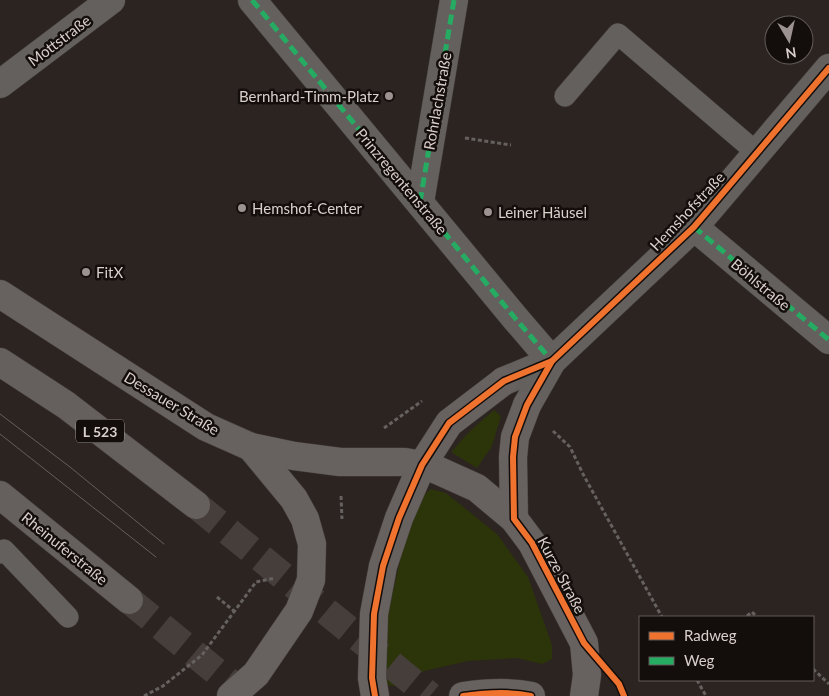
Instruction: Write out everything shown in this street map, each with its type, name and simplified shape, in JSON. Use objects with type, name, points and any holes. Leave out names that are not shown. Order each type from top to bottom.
[{"type":"main road","name":"Dessauer Straße","points":[[0,294],[206,427],[251,447],[294,456],[340,462],[405,462],[422,465]]},
{"type":"main road","name":"L 523","points":[[0,362],[66,406],[196,504]]},
{"type":"main road","points":[[374,696],[372,678],[374,614],[383,566],[399,518],[422,465],[449,423],[504,381]]},
{"type":"main road","points":[[514,519],[515,437],[527,405]]},
{"type":"main road","points":[[231,696],[256,674],[300,611],[311,580],[312,544],[305,519],[294,499],[251,447]]},
{"type":"main road","name":"Kurze Straße","points":[[422,465],[477,488],[514,519],[532,543],[584,643],[587,675],[584,696]]},
{"type":"main road","name":"Rheinuferstraße","points":[[0,495],[129,600]]},
{"type":"main road","points":[[463,696],[485,693],[524,694],[531,696]]},
{"type":"street","name":"Mottstraße","points":[[2,78],[111,0]]},
{"type":"street","name":"Prinzregentenstraße","points":[[252,0],[552,361]]},
{"type":"street","name":"Rohrlachstraße","points":[[420,202],[454,0]]},
{"type":"street","name":"Hemshofstraße","points":[[527,405],[552,361],[694,227],[829,68]]},
{"type":"street","name":"Böhlstraße","points":[[694,227],[829,340]]},
{"type":"street","name":"Hemshofstraße","points":[[504,381],[552,361]]},
{"type":"lane","points":[[566,96],[618,34],[757,153]]},
{"type":"lane","points":[[0,553],[4,550],[68,617]]},
{"type":"path","points":[[432,133],[511,145]]},
{"type":"path","points":[[527,405],[570,447],[661,616]]},
{"type":"path","points":[[217,597],[234,611]]},
{"type":"path","points":[[747,616],[752,612],[756,616]]},
{"type":"path","points":[[814,670],[829,684]]},
{"type":"path","points":[[698,681],[705,695]]},
{"type":"green space","points":[[494,410],[501,416],[492,446],[477,468],[451,452],[470,431]]},
{"type":"green space","points":[[431,489],[446,493],[497,534],[528,577],[552,645],[552,659],[542,664],[517,658],[468,661],[424,671],[394,686],[384,685],[387,618],[405,539],[422,496]]},
{"type":"tunnel","points":[[196,505],[430,696]]},
{"type":"tunnel","points":[[129,600],[246,696]]},
{"type":"tram line","points":[[0,414],[70,467],[164,544]]},
{"type":"tram line","points":[[0,434],[156,557]]},
{"type":"marked path","points":[[252,0],[552,361]]},
{"type":"marked path","points":[[420,202],[454,0]]},
{"type":"marked path","points":[[694,227],[829,340]]},
{"type":"cycle path","points":[[624,696],[619,684],[584,643],[532,543],[514,519],[513,457],[515,437],[527,405],[552,361],[694,227],[829,68]]},
{"type":"cycle path","points":[[375,696],[372,678],[374,614],[383,566],[399,518],[422,465],[449,423],[504,381],[552,361]]},
{"type":"cycle path","points":[[463,696],[497,693],[531,696]]},
{"type":"place","name":"Bernhard-Timm-Platz","points":[[389,96]]},
{"type":"place","name":"Hemshof-Center","points":[[242,208]]},
{"type":"place","name":"Leiner Häusel","points":[[488,212]]},
{"type":"place","name":"FitX","points":[[86,272]]}]
